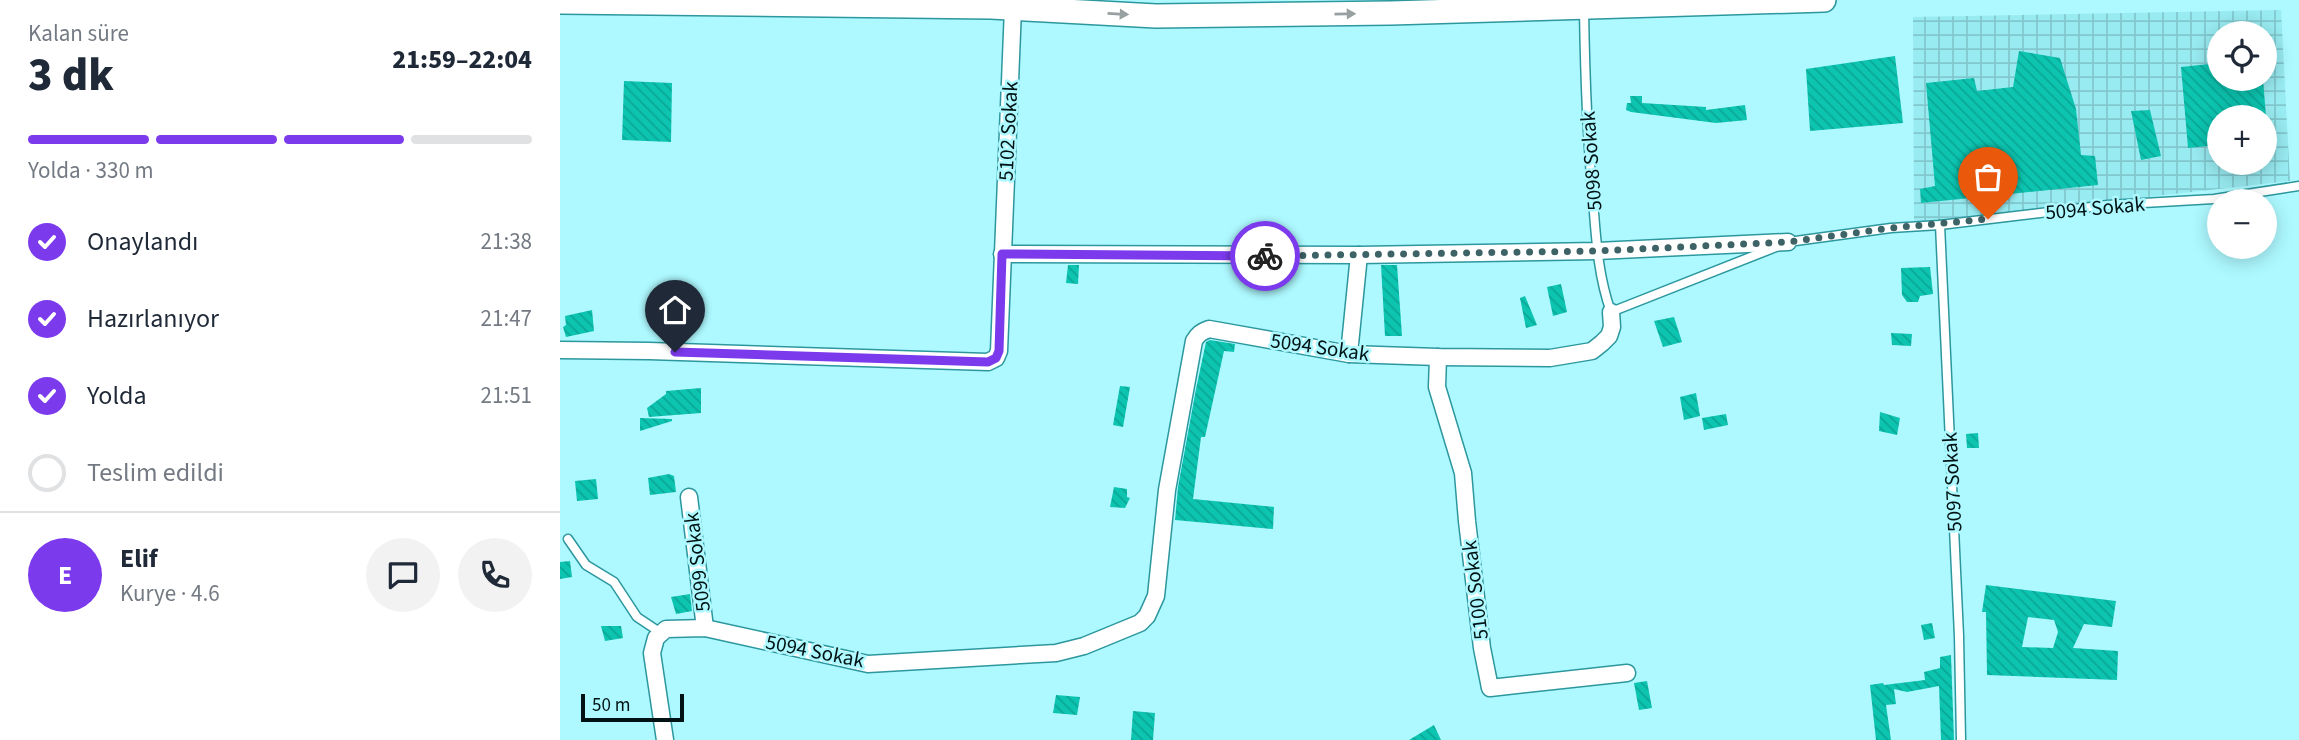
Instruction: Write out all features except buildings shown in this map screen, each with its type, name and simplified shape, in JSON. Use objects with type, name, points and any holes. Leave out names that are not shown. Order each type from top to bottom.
[{"type":"main road","points":[[560,2],[1013,8],[1156,16],[1391,13],[1824,0]]},
{"type":"street","name":"5102 Sokak","points":[[1002,254],[1013,8]]},
{"type":"street","points":[[560,350],[988,362],[996,358],[999,351],[1002,254],[1359,255],[1597,251],[1788,242]]},
{"type":"street","points":[[1349,354],[1359,255]]},
{"type":"street","name":"5094 Sokak","points":[[661,632],[666,629],[705,628],[867,664],[914,659],[1056,653],[1084,646],[1130,629],[1147,616],[1156,596],[1167,490],[1197,334],[1209,329],[1349,354],[1438,358],[1550,358],[1592,351],[1609,336],[1612,327],[1611,312]]},
{"type":"street","name":"5100 Sokak","points":[[1438,358],[1437,387],[1463,473],[1482,648],[1490,688],[1627,673]]},
{"type":"street","name":"5099 Sokak","points":[[689,497],[705,628]]},
{"type":"street","points":[[661,632],[654,643],[652,653],[665,740]]},
{"type":"lane","name":"5098 Sokak","points":[[1584,8],[1589,157],[1597,251],[1602,288],[1611,312]]},
{"type":"lane","name":"5094 Sokak","points":[[1611,312],[1788,242],[2108,205],[2214,199],[2299,186]]},
{"type":"lane","name":"5097 Sokak","points":[[1940,225],[1961,740]]},
{"type":"lane","points":[[568,539],[586,565],[614,582],[637,617],[661,632]]},
{"type":"shaded area","points":[[2281,10],[2290,181],[1914,223],[1913,17]]},
{"type":"way so far","points":[[1265,256],[1597,251],[1788,242],[1891,228],[1988,219]]},
{"type":"route","points":[[675,352],[988,362],[996,358],[999,351],[1002,254],[1265,256]]}]
